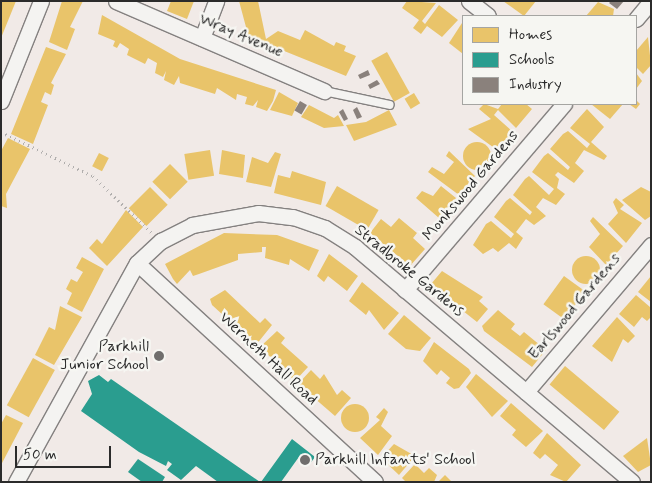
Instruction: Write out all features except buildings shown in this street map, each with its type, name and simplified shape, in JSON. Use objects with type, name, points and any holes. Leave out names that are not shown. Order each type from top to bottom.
[{"type":"street","points":[[1,101],[41,1]]},
{"type":"street","name":"Wray Avenue","points":[[116,1],[324,91]]},
{"type":"street","points":[[202,38],[216,1]]},
{"type":"street","points":[[469,1],[487,15]]},
{"type":"street","points":[[637,18],[651,1]]},
{"type":"street","name":"Monkswood Gardens","points":[[405,290],[563,105]]},
{"type":"street","name":"Stradbroke Gardens","points":[[16,482],[137,263],[161,242],[220,217],[258,213],[293,217],[326,228],[355,247],[632,482]]},
{"type":"street","name":"Earlswood Gardens","points":[[526,392],[651,245]]},
{"type":"street","name":"Werneth Hall Road","points":[[137,263],[375,482]]},
{"type":"lane","points":[[324,91],[390,105]]},
{"type":"path","points":[[1,132],[93,176],[161,242]]},
{"type":"place","name":"Parkhill Junior School","points":[[159,356]]},
{"type":"place","name":"Parkhill Infants' School","points":[[305,460]]}]
